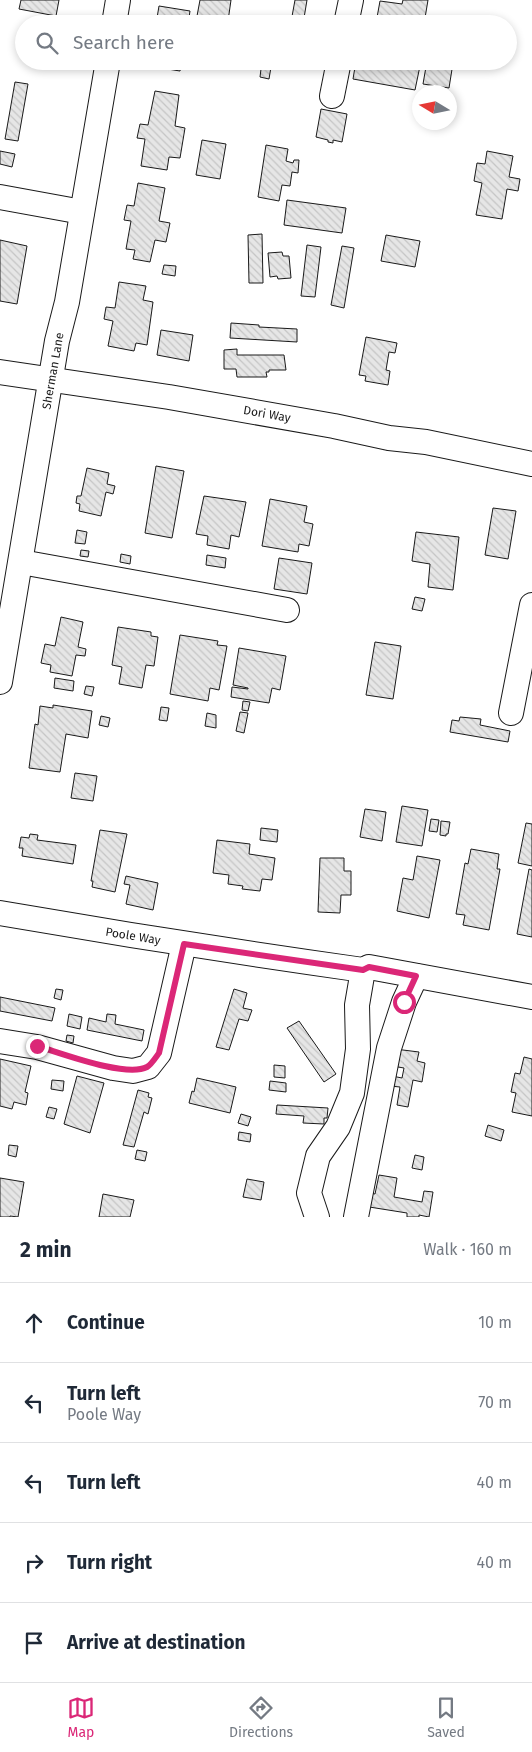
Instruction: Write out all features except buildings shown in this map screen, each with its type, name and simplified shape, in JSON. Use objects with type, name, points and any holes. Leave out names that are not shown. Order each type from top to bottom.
[{"type":"street","points":[[116,15],[118,0]]},
{"type":"street","points":[[348,15],[351,0]]},
{"type":"street","name":"Sherman Lane","points":[[0,682],[57,341],[67,302],[106,70]]},
{"type":"street","points":[[332,96],[336,70]]},
{"type":"street","points":[[0,196],[82,212]]},
{"type":"street","name":"Dori Way","points":[[0,372],[169,397],[334,426],[390,438],[426,442],[532,464]]},
{"type":"street","points":[[20,562],[287,610]]},
{"type":"street","points":[[511,714],[532,605]]},
{"type":"street","name":"Poole Way","points":[[0,913],[184,944],[363,970],[369,967],[532,997]]},
{"type":"street","points":[[0,1041],[37,1046],[113,1068],[133,1071],[148,1067],[159,1053],[184,944]]},
{"type":"street","points":[[318,1217],[310,1193],[318,1156],[338,1127],[352,1093],[358,1050],[357,1005],[363,970]]},
{"type":"street","points":[[356,1217],[389,1048],[404,1002],[416,976]]},
{"type":"route","points":[[37,1046],[113,1068],[133,1071],[148,1067],[159,1053],[184,944],[363,970],[369,967],[416,976],[404,1002]]}]
